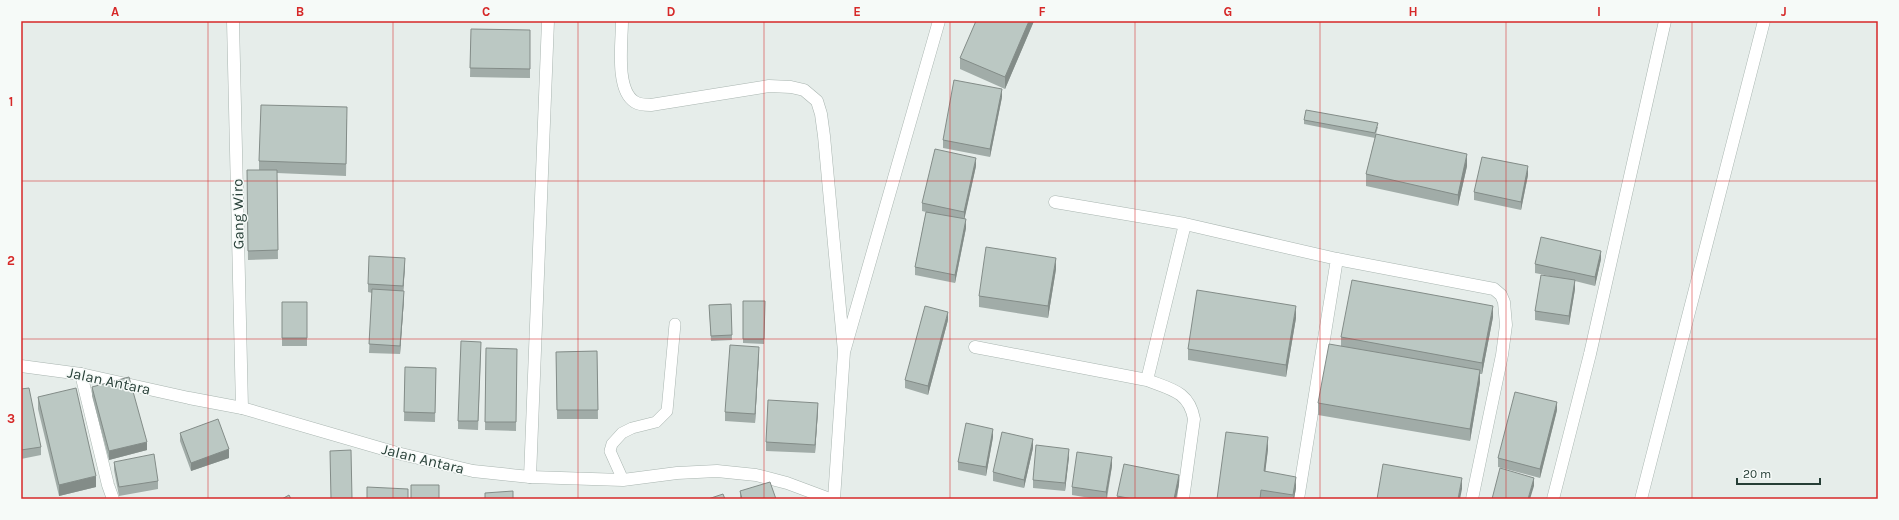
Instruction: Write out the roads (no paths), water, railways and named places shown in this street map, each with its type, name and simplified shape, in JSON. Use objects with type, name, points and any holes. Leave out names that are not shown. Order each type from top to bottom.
[{"type":"street","name":"Gang Wiro","points":[[233,21],[242,408]]},
{"type":"street","points":[[530,477],[548,21]]},
{"type":"street","points":[[622,21],[621,60],[624,87],[628,96],[635,102],[651,105],[769,86],[791,87],[804,90],[817,101],[822,121],[844,352],[834,499]]},
{"type":"street","points":[[844,352],[939,21]]},
{"type":"street","points":[[1553,499],[1590,354],[1665,21]]},
{"type":"street","points":[[1641,499],[1764,21]]},
{"type":"street","points":[[1055,202],[1185,224],[1337,259],[1487,286],[1494,289],[1501,295],[1506,312],[1502,355],[1472,499]]},
{"type":"street","points":[[1147,380],[1185,224]]},
{"type":"street","points":[[1298,499],[1337,259]]},
{"type":"street","points":[[975,347],[1147,380],[1176,391],[1186,398],[1193,412],[1194,419],[1183,499]]},
{"type":"street","name":"Jalan Antara","points":[[21,366],[81,374],[242,408],[397,453],[473,471],[530,477],[623,480],[677,473],[717,471],[756,475],[787,483],[806,495],[830,499]]},
{"type":"street","points":[[81,374],[108,485],[113,499]]},
{"type":"lane","points":[[623,480],[610,451],[612,444],[622,433],[632,428],[656,422],[667,411],[675,324]]}]
